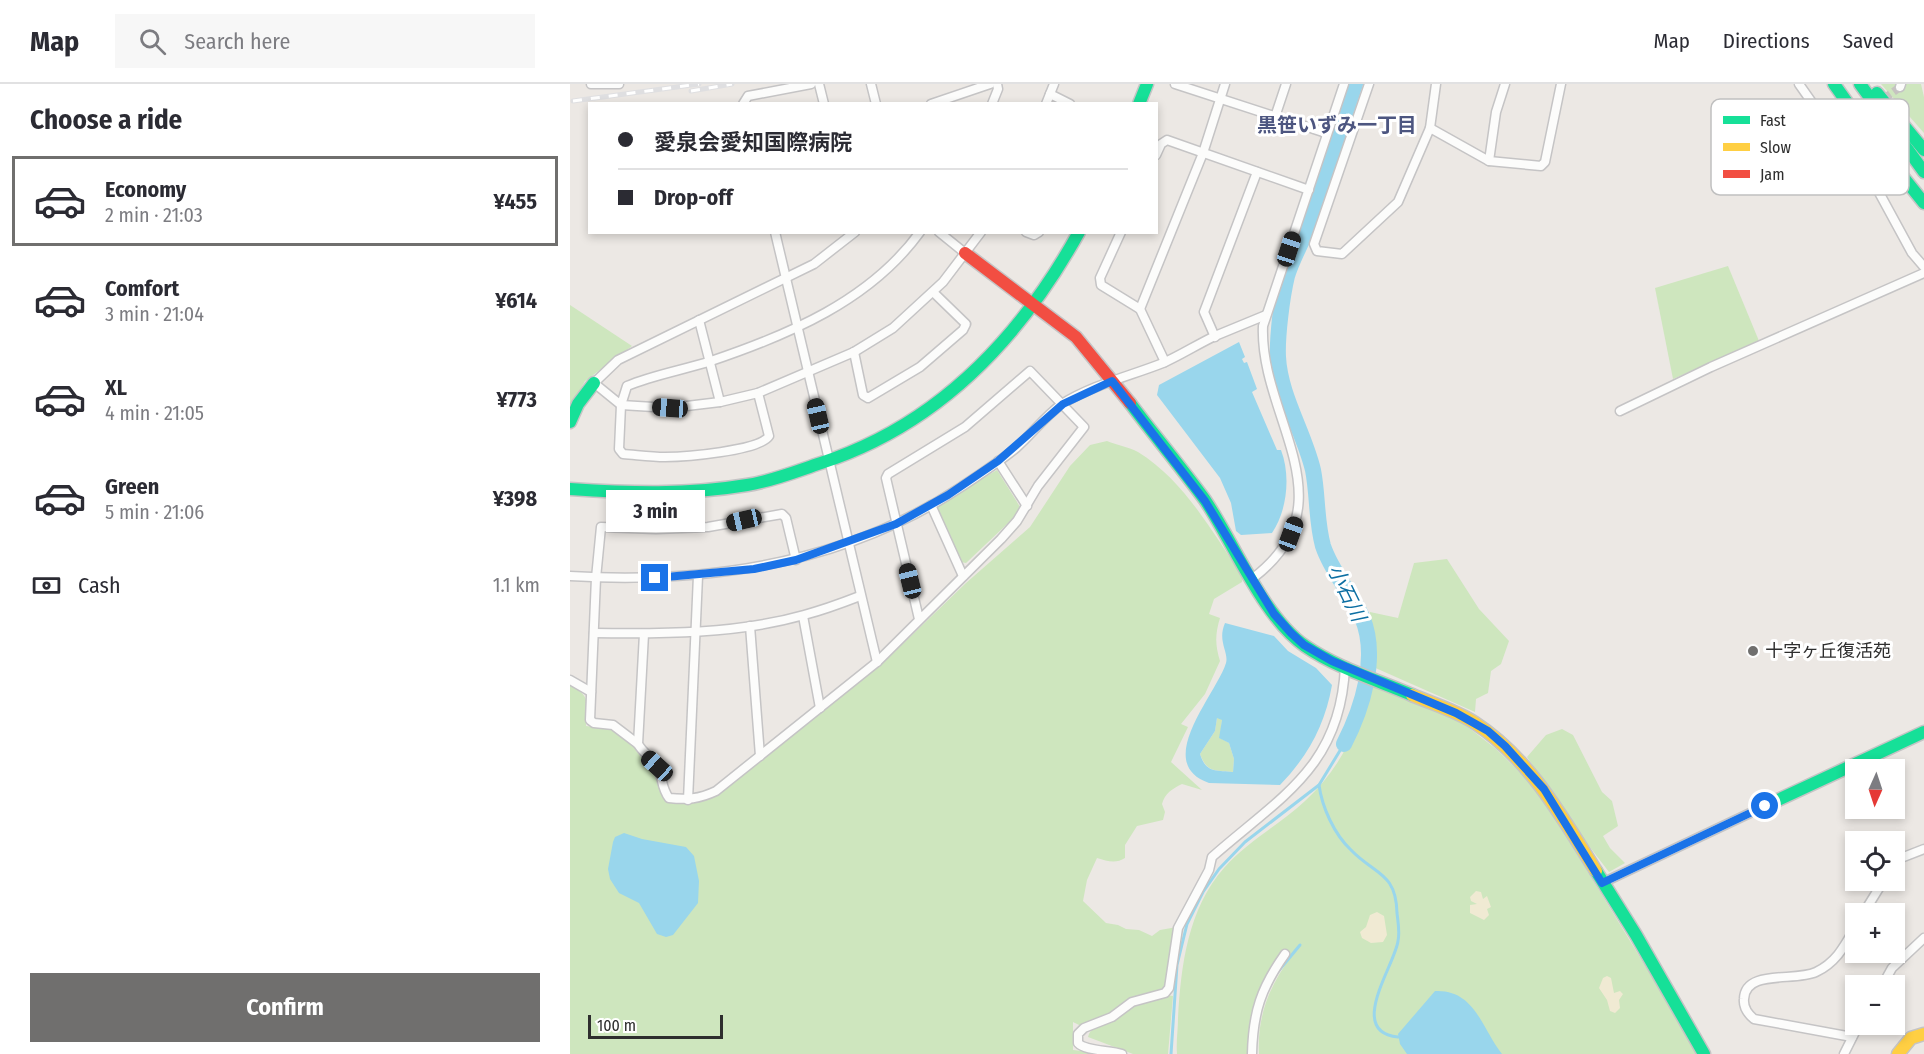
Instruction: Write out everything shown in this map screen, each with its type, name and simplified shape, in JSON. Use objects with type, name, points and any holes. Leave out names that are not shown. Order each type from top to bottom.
[{"type":"main road","points":[[1140,102],[1147,84]]},
{"type":"main road","points":[[1834,84],[1845,99]]},
{"type":"main road","points":[[1860,84],[1871,99]]},
{"type":"main road","points":[[1870,84],[1882,99]]},
{"type":"main road","points":[[1909,132],[1924,150]]},
{"type":"main road","points":[[1909,151],[1924,172]]},
{"type":"main road","points":[[1909,186],[1924,205]]},
{"type":"main road","points":[[570,489],[665,493],[706,491],[749,485],[785,477],[850,454],[870,444],[939,402],[981,365],[1047,289],[1078,234]]},
{"type":"main road","points":[[965,253],[1076,337],[1092,354],[1205,501],[1274,614],[1304,645],[1345,666],[1474,722],[1505,746],[1544,789],[1636,935],[1704,1054]]},
{"type":"main road","points":[[570,422],[578,404],[594,382]]},
{"type":"main road","points":[[1765,806],[1924,732]]},
{"type":"main road","points":[[1898,1054],[1911,1038],[1924,1034]]},
{"type":"street","points":[[591,84],[619,84]]},
{"type":"street","points":[[744,102],[748,96],[811,84]]},
{"type":"street","points":[[819,84],[824,102]]},
{"type":"street","points":[[871,84],[876,102]]},
{"type":"street","points":[[939,102],[990,84]]},
{"type":"street","points":[[993,102],[998,84]]},
{"type":"street","points":[[1047,102],[1054,84]]},
{"type":"street","points":[[1175,84],[1326,133]]},
{"type":"street","points":[[1140,309],[1203,153],[1225,84]]},
{"type":"street","points":[[1275,117],[1286,84]]},
{"type":"street","points":[[1253,578],[1285,545],[1297,520],[1298,508],[1297,467],[1265,366],[1262,348],[1266,315],[1344,84]]},
{"type":"street","points":[[1369,84],[1314,244],[1316,250],[1342,254],[1396,206],[1430,129],[1437,84]]},
{"type":"street","points":[[1489,161],[1495,117],[1505,84]]},
{"type":"street","points":[[1430,129],[1489,161],[1539,167],[1544,164],[1561,84]]},
{"type":"street","points":[[1799,84],[1810,99]]},
{"type":"street","points":[[1050,94],[1066,102]]},
{"type":"street","points":[[1158,150],[1167,140],[1309,190]]},
{"type":"street","points":[[1215,337],[1204,312],[1257,172]]},
{"type":"street","points":[[1880,195],[1912,253],[1924,267]]},
{"type":"street","points":[[775,234],[877,662]]},
{"type":"street","points":[[852,234],[814,264],[618,360],[594,382],[621,405],[670,408],[720,402],[758,393],[854,352],[893,328],[933,292],[979,234]]},
{"type":"street","points":[[758,393],[769,436],[764,442],[728,450],[665,457],[621,452],[621,405],[627,386],[710,361],[798,328],[860,291],[904,252],[918,234]]},
{"type":"street","points":[[941,234],[965,253]]},
{"type":"street","points":[[1120,234],[1100,278],[1101,285],[1140,309],[1165,362]]},
{"type":"street","points":[[1620,411],[1711,367],[1924,273]]},
{"type":"street","points":[[854,352],[863,394],[868,398],[920,368],[963,330],[966,324],[933,292]]},
{"type":"street","points":[[570,576],[618,579],[698,576],[754,569],[796,560],[847,543],[896,524],[931,505],[998,461],[1063,404],[1112,381],[1165,362],[1266,315]]},
{"type":"street","points":[[699,320],[720,402]]},
{"type":"street","points":[[796,560],[786,518],[782,514],[708,527],[656,530],[601,527],[596,578],[590,720],[594,723],[613,725],[638,744],[643,753],[657,766],[663,790],[669,798],[688,800],[716,791],[877,662],[1001,539],[1027,506],[1038,486],[1084,427],[1030,371],[965,427],[888,474],[886,482],[919,619]]},
{"type":"street","points":[[998,461],[1027,506]]},
{"type":"street","points":[[931,505],[963,576]]},
{"type":"street","points":[[688,800],[698,576]]},
{"type":"street","points":[[594,633],[644,634],[750,626],[803,616],[860,596]]},
{"type":"street","points":[[803,616],[820,708]]},
{"type":"street","points":[[750,626],[760,756]]},
{"type":"street","points":[[638,744],[644,634]]},
{"type":"street","points":[[1122,1054],[1106,1049],[1086,1049],[1078,1043],[1078,1034],[1084,1028],[1112,1017],[1132,1002],[1165,993],[1169,988],[1178,928],[1209,870],[1212,857],[1288,794],[1320,755],[1337,717],[1344,691],[1345,666]]},
{"type":"street","points":[[570,680],[591,692]]},
{"type":"street","points":[[1602,883],[1765,806]]},
{"type":"street","points":[[1905,856],[1924,849]]},
{"type":"street","points":[[1888,975],[1892,968],[1924,938]]},
{"type":"street","points":[[1844,1054],[1852,1037],[1754,1019],[1746,1010],[1744,996],[1749,985],[1759,980],[1802,978],[1828,965],[1840,954],[1845,945]]},
{"type":"street","points":[[1252,1054],[1256,1010],[1267,981],[1285,954]]},
{"type":"green space","points":[[1881,84],[1921,84],[1924,97],[1924,133],[1909,116],[1909,99],[1894,99]]},
{"type":"green space","points":[[1728,266],[1759,341],[1673,379],[1655,288]]},
{"type":"green space","points":[[570,305],[632,346],[585,381],[570,408]]},
{"type":"green space","points":[[1107,441],[1138,452],[1170,477],[1209,525],[1243,577],[1242,582],[1214,599],[1209,614],[1220,618],[1216,640],[1220,661],[1205,694],[1181,724],[1188,727],[1171,762],[1202,790],[1182,784],[1172,790],[1162,804],[1165,812],[1163,820],[1137,826],[1125,845],[1125,858],[1108,861],[1097,858],[1087,880],[1083,901],[1106,923],[1139,930],[1152,936],[1160,930],[1177,927],[1164,991],[1083,1027],[1073,1022],[1073,1050],[1106,1054],[570,1054],[570,685],[582,694],[587,702],[586,726],[612,729],[632,743],[640,756],[653,767],[664,799],[685,804],[699,802],[719,794],[882,664],[966,583],[1030,527],[1070,466],[1090,445]]},
{"type":"green space","points":[[997,470],[1022,510],[966,563],[961,562],[934,507]]},
{"type":"green space","points":[[1447,559],[1479,609],[1509,641],[1501,664],[1491,671],[1488,693],[1476,699],[1475,712],[1371,666],[1370,612],[1398,618],[1414,563]]},
{"type":"green space","points":[[1369,683],[1459,720],[1496,749],[1538,790],[1699,1054],[1259,1054],[1260,1027],[1266,1002],[1276,979],[1291,957],[1283,951],[1266,976],[1255,999],[1248,1038],[1248,1054],[1177,1054],[1179,998],[1184,958],[1194,920],[1202,901],[1212,884],[1233,858],[1305,801],[1328,776],[1354,732]]},
{"type":"green space","points":[[1220,717],[1222,720],[1220,738],[1229,743],[1234,759],[1233,772],[1209,768],[1200,754],[1215,731],[1217,718]]},
{"type":"green space","points":[[1562,729],[1573,735],[1602,792],[1612,801],[1618,826],[1603,836],[1610,848],[1625,863],[1609,872],[1576,829],[1527,757],[1546,735]]},
{"type":"green space","points":[[1165,995],[1173,996],[1168,1054],[1133,1054],[1088,1037],[1099,1022],[1121,1010]]},
{"type":"sand","points":[[1476,891],[1481,892],[1483,899],[1487,896],[1491,907],[1487,909],[1489,915],[1484,920],[1470,913],[1470,905],[1477,904],[1471,901],[1470,897]]},
{"type":"sand","points":[[1377,912],[1384,916],[1387,935],[1383,942],[1371,943],[1362,938],[1360,932],[1366,927],[1370,915]]},
{"type":"sand","points":[[1607,976],[1611,978],[1614,993],[1620,991],[1623,994],[1619,1000],[1620,1008],[1615,1013],[1610,1011],[1607,1000],[1599,988],[1603,978]]},
{"type":"water","points":[[1239,342],[1245,357],[1242,359],[1244,363],[1247,362],[1257,389],[1252,392],[1277,450],[1281,450],[1286,471],[1284,504],[1272,533],[1241,535],[1236,531],[1231,503],[1220,478],[1157,395],[1159,385]]},
{"type":"water","points":[[1225,623],[1274,636],[1288,651],[1316,668],[1332,685],[1325,713],[1314,739],[1299,763],[1280,785],[1209,783],[1193,773],[1186,760],[1192,728],[1226,663],[1223,629]],"holes":[[[1217,718],[1222,720],[1219,738],[1229,743],[1234,759],[1233,772],[1208,768],[1200,754],[1215,731]]]},
{"type":"water","points":[[624,833],[642,839],[686,847],[694,856],[699,881],[698,903],[673,935],[666,937],[657,934],[639,903],[619,893],[610,879],[608,869],[613,842],[615,837]]},
{"type":"water","points":[[1435,991],[1449,992],[1469,1003],[1502,1054],[1407,1054],[1400,1044],[1398,1034]]},
{"type":"waterway","name":"小石川","points":[[1344,744],[1357,715],[1366,682],[1369,666],[1367,633],[1358,608],[1331,565],[1323,546],[1313,470],[1283,386],[1278,348],[1280,316],[1287,276],[1308,226],[1355,84]]},
{"type":"waterway","name":"小石川","points":[[1171,1054],[1177,965],[1187,924],[1203,892],[1219,869],[1245,842],[1319,785],[1344,744]]},
{"type":"waterway","points":[[1319,785],[1326,811],[1339,836],[1360,858],[1383,876],[1393,889],[1399,938],[1377,996],[1374,1011],[1376,1023],[1383,1032],[1398,1037]]},
{"type":"waterway","points":[[1276,974],[1300,945]]},
{"type":"tunnel","points":[[1884,99],[1900,87]]},
{"type":"railway","points":[[573,101],[699,84]]},
{"type":"railway","points":[[691,91],[732,84]]},
{"type":"traffic: fast","points":[[1140,102],[1147,84]]},
{"type":"traffic: fast","points":[[1834,84],[1845,99]]},
{"type":"traffic: fast","points":[[1860,84],[1871,99]]},
{"type":"traffic: fast","points":[[1877,93],[1882,99]]},
{"type":"traffic: fast","points":[[1909,132],[1924,150]]},
{"type":"traffic: fast","points":[[1909,151],[1924,172]]},
{"type":"traffic: fast","points":[[1909,184],[1924,203]]},
{"type":"traffic: fast","points":[[570,489],[658,492],[747,485],[785,476],[821,463],[903,426],[939,401],[972,373],[1003,341],[1031,307],[1078,234]]},
{"type":"traffic: fast","points":[[570,422],[578,404],[594,383]]},
{"type":"traffic: fast","points":[[1130,403],[1205,500],[1250,578],[1276,617],[1290,633],[1305,646],[1330,661],[1412,695]]},
{"type":"traffic: fast","points":[[1765,806],[1924,732]]},
{"type":"traffic: fast","points":[[1596,871],[1636,935],[1704,1054]]},
{"type":"traffic: slow","points":[[1412,695],[1453,711],[1495,737],[1543,790],[1596,871]]},
{"type":"traffic: slow","points":[[1898,1054],[1911,1038],[1924,1034]]},
{"type":"traffic: jam","points":[[965,253],[1076,337],[1130,403]]},
{"type":"place","name":"十字ヶ丘復活苑","points":[[1753,651]]},
{"type":"district","name":"黒笹いずみ一丁目","points":[[1337,125]]},
{"type":"route","points":[[655,578],[698,576],[754,569],[796,560],[896,524],[961,487],[998,461],[1016,448],[1063,404],[1112,381],[1205,501],[1274,614],[1291,633],[1304,645],[1332,661],[1456,713],[1488,731],[1505,746],[1544,789],[1602,883],[1765,806]]}]
